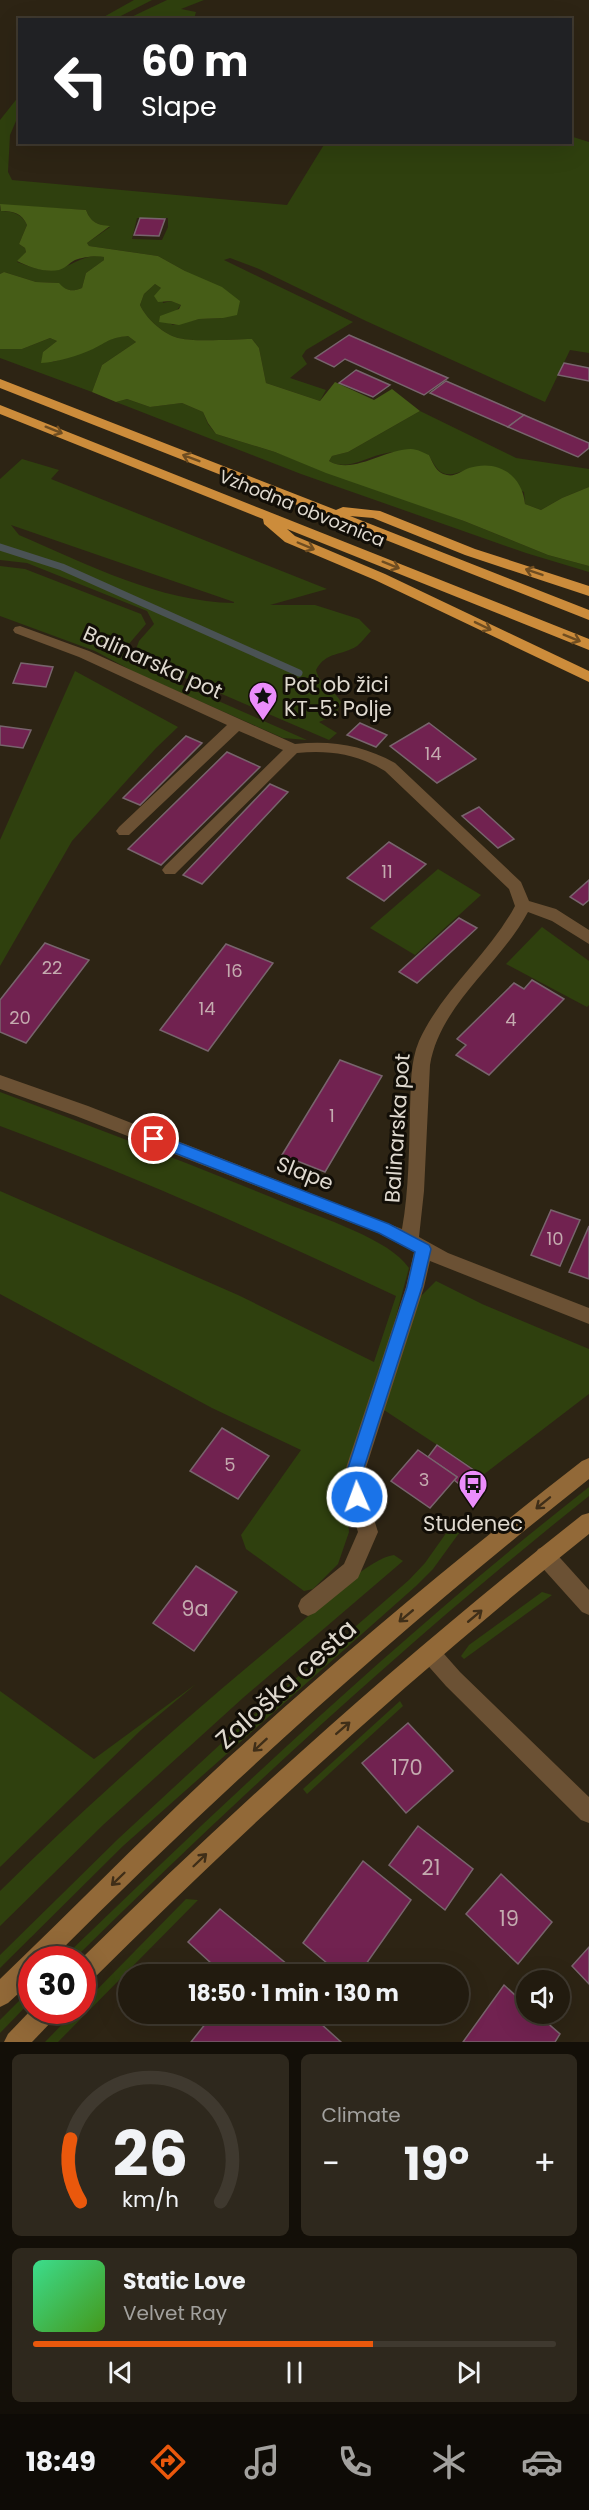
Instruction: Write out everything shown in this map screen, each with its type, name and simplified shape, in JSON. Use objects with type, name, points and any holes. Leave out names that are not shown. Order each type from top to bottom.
[{"type":"highway","name":"Vzhodna obvoznica","points":[[0,383],[589,615]]},
{"type":"highway","name":"Vzhodna obvoznica","points":[[0,409],[589,645]]},
{"type":"highway","points":[[324,510],[375,514],[470,552],[589,591]]},
{"type":"highway","points":[[259,512],[290,539],[380,577],[589,677]]},
{"type":"main road","name":"Zaloška cesta","points":[[50,1946],[211,1791],[342,1670],[503,1535],[589,1467]]},
{"type":"main road","points":[[96,1961],[325,1743],[545,1556],[589,1522]]},
{"type":"main road","points":[[0,1995],[18,1978]]},
{"type":"main road","points":[[16,2042],[33,2024]]},
{"type":"street","name":"Balinarska pot","points":[[20,630],[84,654],[293,749],[346,748],[367,754],[390,767],[457,828],[516,886],[523,906],[511,930],[441,1013],[426,1042],[421,1068],[414,1208],[415,1287],[354,1474],[357,1497],[368,1532],[351,1571],[308,1606]]},
{"type":"street","points":[[124,831],[237,724]]},
{"type":"street","points":[[170,870],[293,749]]},
{"type":"street","points":[[523,906],[541,908],[558,915],[589,938]]},
{"type":"street","name":"Slape","points":[[0,1082],[82,1111],[373,1224],[416,1245],[589,1316]]},
{"type":"street","points":[[545,1556],[589,1605]]},
{"type":"street","points":[[430,1653],[453,1679],[589,1812]]},
{"type":"green space","points":[[134,0],[152,0],[117,18],[102,18]]},
{"type":"green space","points":[[167,0],[204,0],[181,9],[196,12],[194,18],[129,18]]},
{"type":"green space","points":[[18,97],[18,116],[10,135],[8,172],[12,180],[287,205],[324,144],[572,144],[572,137],[589,142],[589,353],[570,350],[545,402],[366,321],[259,269],[230,258],[224,260],[353,322],[306,350],[302,356],[307,364],[290,378],[326,390],[320,401],[266,383],[259,348],[252,339],[182,339],[159,328],[150,320],[140,305],[144,294],[155,284],[161,288],[163,303],[171,301],[181,305],[167,322],[173,325],[199,319],[223,318],[185,271],[158,256],[89,246],[87,243],[110,227],[101,225],[90,218],[86,210],[0,205],[0,120]],"holes":[[[137,218],[168,218],[168,227],[162,240],[132,239]]]},
{"type":"green space","points":[[0,204],[86,210],[95,222],[110,226],[87,243],[89,246],[158,256],[222,287],[240,301],[237,315],[199,319],[179,325],[159,322],[160,316],[179,309],[181,305],[171,301],[158,302],[154,296],[161,288],[155,284],[144,294],[140,305],[154,324],[175,337],[202,340],[252,339],[259,348],[266,383],[320,401],[335,382],[374,400],[392,389],[420,411],[348,452],[332,456],[329,461],[338,465],[348,465],[411,449],[429,455],[438,470],[447,475],[479,466],[498,468],[506,471],[519,484],[525,504],[541,510],[589,487],[589,566],[548,555],[464,521],[326,473],[275,452],[216,434],[203,412],[182,403],[150,407],[127,399],[116,402],[92,392],[102,365],[136,342],[128,336],[113,339],[74,356],[41,363],[43,352],[57,341],[50,338],[22,349],[0,349],[0,274],[4,272],[36,282],[59,283],[64,288],[75,290],[82,288],[86,273],[104,260],[104,257],[93,256],[78,259],[54,271],[37,269],[17,261],[26,252],[25,248],[19,244],[27,225],[17,214],[1,211]]},
{"type":"green space","points":[[0,205],[1,211],[17,214],[27,225],[19,244],[25,248],[26,252],[17,262],[50,270],[91,256],[104,257],[104,260],[86,273],[82,288],[75,290],[66,289],[58,283],[36,282],[4,272],[0,274]]},
{"type":"green space","points":[[128,336],[136,342],[102,365],[92,392],[0,358],[0,349],[22,349],[50,338],[57,341],[43,352],[53,362],[92,349],[109,338]]},
{"type":"green space","points":[[127,399],[150,407],[182,403],[203,412],[208,424],[216,434],[275,452],[464,521],[548,555],[589,566],[589,572],[526,553],[301,474],[116,402]]},
{"type":"green space","points":[[420,411],[516,458],[589,469],[589,487],[541,510],[525,504],[524,492],[470,468],[445,474],[437,468],[429,455],[392,452],[343,465],[329,461],[332,456],[348,452]]},
{"type":"green space","points":[[22,459],[59,470],[51,479],[327,589],[270,605],[315,605],[359,619],[371,631],[357,646],[329,657],[316,670],[320,679],[341,702],[336,715],[319,722],[337,733],[329,740],[187,679],[142,657],[136,649],[139,641],[154,624],[147,611],[27,563],[0,560],[0,479]],"holes":[[[11,525],[234,602],[206,601],[179,596],[124,580],[19,535]]]},
{"type":"green space","points":[[0,566],[25,569],[141,614],[146,624],[122,652],[143,668],[307,740],[283,738],[138,674],[95,651],[0,616]]},
{"type":"green space","points":[[75,671],[178,727],[156,748],[72,841],[0,966],[0,840]]},
{"type":"green space","points":[[438,869],[481,895],[415,955],[370,928]]},
{"type":"green space","points":[[542,927],[589,961],[589,1005],[587,1007],[506,964]]},
{"type":"green space","points":[[0,1092],[179,1160],[353,1230],[400,1257],[409,1268],[384,1361],[345,1472],[349,1532],[338,1564],[313,1589],[304,1591],[246,1549],[241,1535],[301,1450],[212,1408],[0,1294],[0,1191],[238,1295],[374,1362],[396,1296],[200,1207],[0,1126]]},
{"type":"green space","points":[[436,1281],[482,1304],[589,1349],[589,1394],[483,1475],[384,1410],[416,1301]]},
{"type":"green space","points":[[589,1487],[589,1496],[455,1606],[390,1663],[262,1779],[88,1946],[76,1946],[254,1776],[385,1657],[520,1542]]},
{"type":"green space","points":[[454,1522],[462,1529],[433,1569],[416,1586],[123,1846],[22,1946],[18,1946],[18,1950],[0,1968],[0,1955],[118,1839],[226,1739],[409,1580],[425,1563]]},
{"type":"green space","points":[[394,1555],[403,1561],[244,1697],[103,1825],[0,1926],[0,1891],[74,1820],[189,1717],[348,1581],[373,1564]]},
{"type":"green space","points":[[542,1592],[552,1595],[464,1659],[461,1656],[469,1645]]},
{"type":"green space","points":[[196,1684],[141,1730],[0,1867],[0,1691],[94,1759]]},
{"type":"green space","points":[[400,1701],[403,1706],[307,1794],[303,1789]]},
{"type":"green space","points":[[186,1899],[198,1900],[135,1964],[122,1964]]},
{"type":"green space","points":[[118,1968],[118,1981],[96,2003],[96,1991]]},
{"type":"green space","points":[[18,2002],[18,2014],[0,2033],[0,2020]]},
{"type":"green space","points":[[62,2024],[76,2024],[58,2042],[45,2042]]},
{"type":"building","points":[[140,218],[165,219],[159,236],[134,235]]},
{"type":"building","points":[[349,335],[448,378],[424,395],[345,359],[334,367],[315,358]]},
{"type":"building","points":[[564,363],[589,368],[589,381],[558,375]]},
{"type":"building","points":[[356,370],[390,385],[373,397],[339,383]]},
{"type":"building","points":[[446,381],[524,415],[508,427],[430,393]]},
{"type":"building","points":[[524,415],[589,443],[589,448],[578,457],[508,427]]},
{"type":"building","points":[[21,663],[53,667],[46,687],[13,683]]},
{"type":"building","points":[[360,723],[387,735],[376,747],[347,735]]},
{"type":"building","points":[[429,723],[476,759],[437,783],[390,746]]},
{"type":"building","points":[[0,726],[31,730],[23,748],[0,745]]},
{"type":"building","points":[[186,736],[202,743],[140,805],[123,798]]},
{"type":"building","points":[[227,752],[260,767],[161,865],[128,849]]},
{"type":"building","points":[[270,784],[288,792],[202,884],[183,875]]},
{"type":"building","points":[[479,807],[514,839],[498,848],[462,816]]},
{"type":"building","points":[[389,842],[426,864],[384,901],[347,878]]},
{"type":"building","points":[[589,880],[589,900],[583,905],[570,897]]},
{"type":"building","points":[[459,918],[477,928],[417,983],[399,972]]},
{"type":"building","points":[[45,943],[89,960],[26,1043],[0,1032],[0,1000]]},
{"type":"building","points":[[226,944],[273,963],[208,1051],[160,1030]]},
{"type":"building","points":[[532,980],[564,999],[489,1075],[456,1055],[466,1045],[457,1039],[514,983],[524,989]]},
{"type":"building","points":[[340,1060],[382,1076],[325,1172],[282,1155]]},
{"type":"building","points":[[551,1210],[580,1220],[560,1266],[531,1255]]},
{"type":"building","points":[[589,1226],[589,1279],[569,1272]]},
{"type":"building","points":[[222,1428],[269,1456],[238,1499],[190,1471]]},
{"type":"building","points":[[437,1445],[475,1471],[463,1487],[454,1480],[457,1477],[428,1457]]},
{"type":"building","points":[[418,1450],[457,1477],[430,1508],[391,1481]]},
{"type":"building","points":[[196,1566],[237,1592],[194,1651],[153,1623]]},
{"type":"building","points":[[408,1723],[453,1771],[406,1813],[362,1763]]},
{"type":"building","points":[[418,1826],[473,1869],[445,1910],[389,1865]]},
{"type":"building","points":[[363,1861],[411,1900],[366,1964],[328,1964],[303,1943]]},
{"type":"building","points":[[501,1874],[552,1922],[518,1964],[466,1914]]},
{"type":"building","points":[[220,1909],[287,1964],[212,1964],[188,1942]]},
{"type":"building","points":[[589,1947],[589,1984],[572,1966]]},
{"type":"building","points":[[504,1985],[516,1996],[516,2024],[549,2024],[560,2034],[555,2042],[463,2042]]},
{"type":"building","points":[[205,2024],[321,2024],[341,2042],[191,2042]]},
{"type":"waterway","points":[[0,547],[62,567],[299,673]]},
{"type":"place","name":"Pot ob žici KT-5: Polje","points":[[263,722]]},
{"type":"place","name":"Studenec","points":[[473,1510]]},
{"type":"route","points":[[154,1139],[384,1228],[424,1249],[415,1287],[354,1474],[357,1497]]}]
